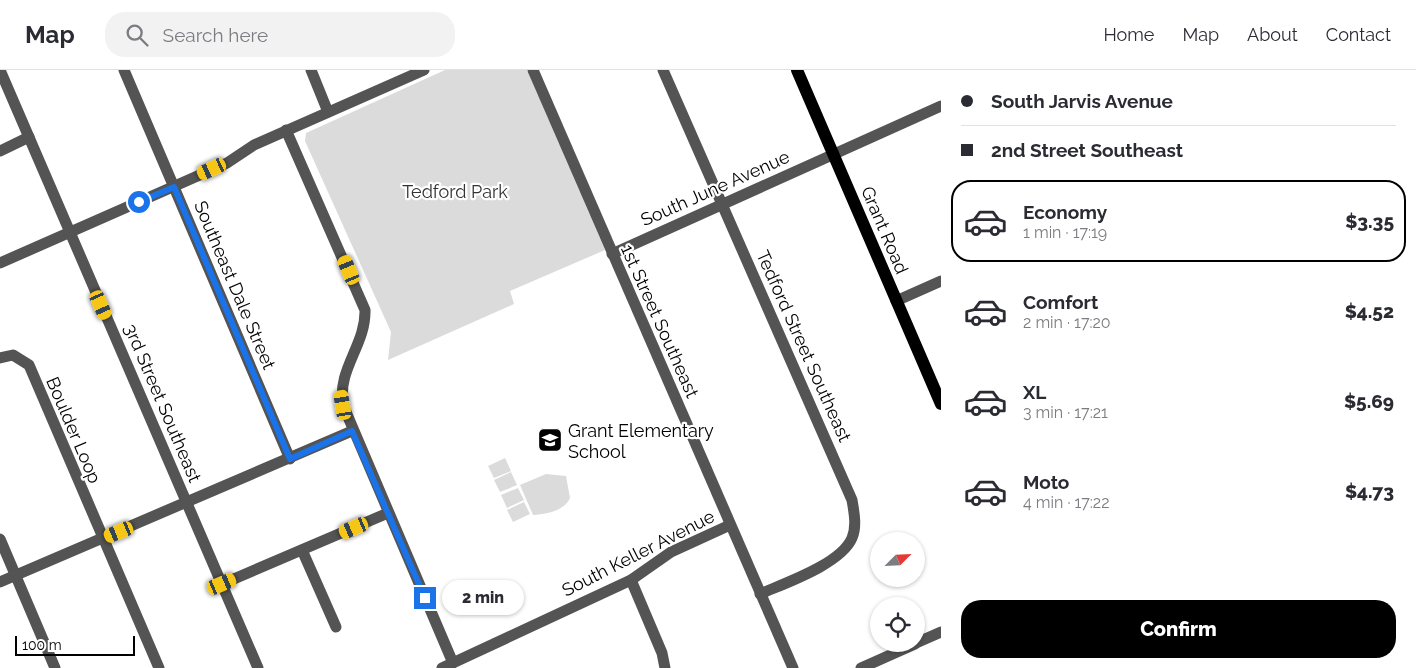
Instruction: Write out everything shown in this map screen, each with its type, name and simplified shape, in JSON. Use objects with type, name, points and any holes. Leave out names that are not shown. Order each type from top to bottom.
[{"type":"main road","name":"Grant Road","points":[[796,70],[941,404]]},
{"type":"street","name":"3rd Street Southeast","points":[[0,70],[258,668]]},
{"type":"street","name":"Southeast Dale Street","points":[[124,70],[290,459]]},
{"type":"street","points":[[311,70],[328,112]]},
{"type":"street","points":[[0,263],[227,163],[254,145],[424,70]]},
{"type":"street","name":"1st Street Southeast","points":[[533,70],[793,668]]},
{"type":"street","name":"Tedford Street Southeast","points":[[663,70],[852,500],[855,522],[852,539],[842,553],[826,563],[760,594]]},
{"type":"street","name":"South June Avenue","points":[[612,254],[941,106]]},
{"type":"street","points":[[286,130],[365,310],[362,335],[345,372],[340,391],[343,405],[352,431],[453,663]]},
{"type":"street","points":[[0,151],[29,138]]},
{"type":"street","points":[[896,301],[941,281]]},
{"type":"street","name":"Boulder Loop","points":[[0,358],[13,355],[29,365],[159,668]]},
{"type":"street","points":[[0,582],[187,504],[352,431]]},
{"type":"street","points":[[222,584],[388,513]]},
{"type":"street","name":"South Keller Avenue","points":[[442,668],[631,580],[671,552],[730,525]]},
{"type":"street","points":[[0,539],[55,668]]},
{"type":"street","points":[[302,550],[336,627]]},
{"type":"street","points":[[631,580],[662,653],[666,668]]},
{"type":"street","points":[[925,639],[941,632]]},
{"type":"street","points":[[861,668],[896,652]]},
{"type":"green space","name":"Tedford Park","points":[[445,70],[527,70],[605,250],[510,291],[514,304],[388,360],[391,332],[305,141],[306,133]]},
{"type":"green space","points":[[505,458],[511,471],[494,478],[488,466]]},
{"type":"green space","points":[[511,472],[517,485],[500,492],[494,480]]},
{"type":"green space","points":[[546,474],[566,476],[570,498],[559,509],[549,513],[533,515],[520,485]]},
{"type":"green space","points":[[518,488],[524,500],[507,508],[501,495]]},
{"type":"green space","points":[[524,502],[530,514],[513,522],[507,510]]},
{"type":"place","name":"Grant Elementary School","points":[[550,440]]},
{"type":"route","points":[[139,202],[174,187],[290,459],[352,431],[425,598]]}]
